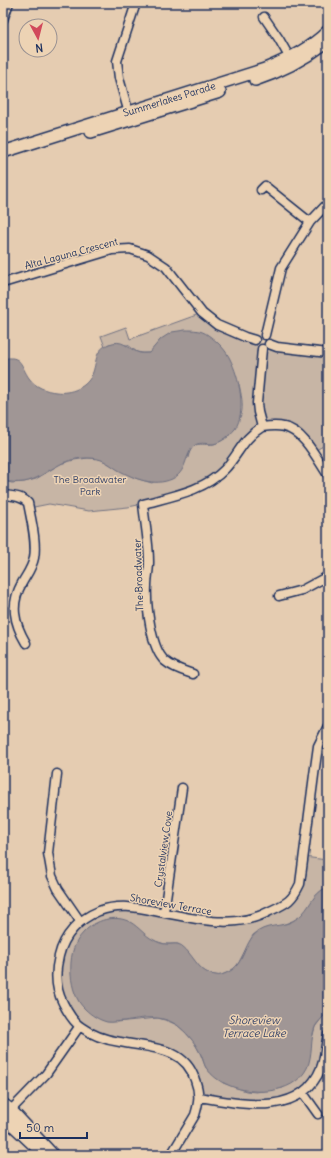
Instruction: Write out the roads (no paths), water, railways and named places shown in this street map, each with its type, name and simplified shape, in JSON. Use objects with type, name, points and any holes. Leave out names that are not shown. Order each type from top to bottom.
[{"type":"street","points":[[3,20],[9,3]]},
{"type":"street","points":[[130,116],[119,78],[117,61],[136,3]]},
{"type":"street","points":[[264,17],[279,39],[291,61]]},
{"type":"street","name":"Summerlakes Parade","points":[[291,61],[328,31]]},
{"type":"street","name":"Summerlakes Parade","points":[[3,159],[246,75],[291,61],[312,53],[328,41]]},
{"type":"street","name":"Summerlakes Parade","points":[[3,152],[130,116]]},
{"type":"street","points":[[261,190],[265,186],[310,222]]},
{"type":"street","points":[[265,335],[281,268],[310,222],[328,203]]},
{"type":"street","name":"Alta Laguna Crescent","points":[[3,283],[112,250],[130,249],[148,255],[166,267],[202,313],[217,325],[255,340]]},
{"type":"street","points":[[265,335],[257,336],[255,340],[257,346],[328,353]]},
{"type":"street","points":[[265,335],[268,337],[269,341],[266,347],[257,403],[262,427],[285,427],[295,431],[303,438],[328,475]]},
{"type":"street","name":"The Broadwater","points":[[193,674],[177,669],[165,661],[158,652],[153,639],[147,601],[149,547],[143,504],[193,490],[209,482],[234,460],[246,439],[262,427]]},
{"type":"street","points":[[3,496],[20,497],[28,503],[35,545],[34,558],[30,570],[16,596],[16,621],[19,632],[26,643]]},
{"type":"street","points":[[279,596],[302,590],[328,576]]},
{"type":"street","name":"Shoreview Terrace","points":[[171,1155],[195,1115],[199,1097],[195,1079],[189,1066],[181,1058],[163,1049],[106,1039],[79,1026],[66,1008],[57,984],[56,973],[60,952],[71,931],[80,921],[104,909],[116,906],[142,908],[208,921],[234,922],[264,915],[288,902],[295,895],[300,884],[318,746],[328,726]]},
{"type":"street","points":[[57,774],[48,853],[52,876],[58,889],[80,921]]},
{"type":"street","name":"Crystalview Cove","points":[[164,912],[182,788]]},
{"type":"street","points":[[5,1112],[46,1074],[79,1026]]},
{"type":"street","points":[[199,1097],[242,1104],[263,1105],[283,1102],[303,1093],[314,1081],[322,1067],[328,1035]]},
{"type":"street","points":[[303,1093],[318,1114]]},
{"type":"street","points":[[5,1112],[44,1155]]},
{"type":"street","points":[[5,1112],[53,1155]]},
{"type":"water","points":[[185,330],[200,331],[211,337],[226,352],[233,366],[239,384],[241,413],[239,422],[228,436],[213,444],[200,443],[195,445],[190,451],[183,468],[177,476],[165,481],[151,482],[138,479],[101,460],[88,458],[66,462],[29,481],[3,481],[3,359],[14,358],[20,362],[31,381],[41,388],[45,390],[67,392],[78,389],[91,378],[96,359],[104,346],[118,342],[138,353],[149,353],[161,339],[172,332]]},
{"type":"water","name":"Shoreview Terrace Lake","points":[[325,888],[328,888],[328,1010],[313,1032],[310,1058],[307,1068],[292,1084],[269,1091],[257,1091],[245,1090],[221,1082],[211,1074],[205,1066],[201,1054],[195,1044],[177,1025],[158,1018],[113,1022],[98,1019],[82,1006],[73,989],[71,963],[74,947],[84,932],[99,921],[118,918],[130,922],[148,936],[161,943],[178,944],[182,946],[201,968],[210,974],[219,975],[231,971],[240,962],[250,940],[258,931],[293,921],[302,914],[315,897]]},
{"type":"park label","name":"The Broadwater Park","points":[[90,484]]}]
